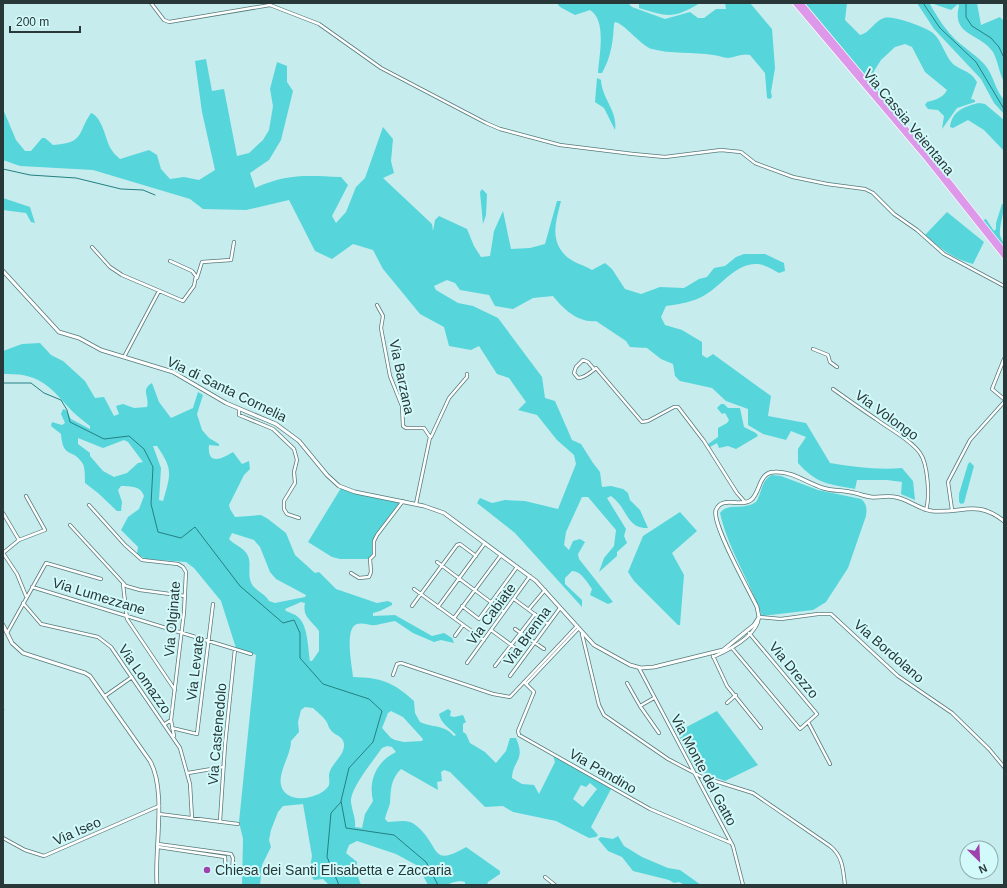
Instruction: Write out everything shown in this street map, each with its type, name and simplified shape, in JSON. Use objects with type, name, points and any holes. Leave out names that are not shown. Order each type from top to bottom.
[{"type":"highway","name":"Via Cassia Veientana","points":[[795,3],[804,10],[929,156],[1004,251]]},
{"type":"highway","name":"Via Cassia Veientana","points":[[801,3],[804,10],[927,159],[1004,256]]},
{"type":"street","points":[[151,3],[164,20],[169,22],[270,5],[319,24],[370,61],[486,123],[500,129],[553,143],[573,147],[665,157],[721,150],[736,152],[744,154],[759,164],[793,177],[827,184],[865,189],[873,193],[894,214],[917,230],[944,254],[1004,286]]},
{"type":"street","points":[[92,247],[116,272],[183,301],[188,296],[196,281],[202,262],[231,260],[234,242]]},
{"type":"street","points":[[170,261],[196,274],[196,281]]},
{"type":"street","name":"Via di Santa Cornelia","points":[[3,272],[57,330],[79,338],[102,350],[173,372],[215,398],[276,424],[292,435],[307,450],[326,475],[339,486],[355,492],[416,504],[444,513],[530,576],[545,590],[582,634],[594,645],[612,656],[638,667],[658,666],[713,655],[732,648],[750,634],[757,626],[759,617]]},
{"type":"street","points":[[124,357],[159,291]]},
{"type":"street","name":"Via Barzana","points":[[377,305],[383,316],[381,327],[392,380],[402,406],[403,426],[406,428],[424,428],[430,437]]},
{"type":"street","points":[[813,349],[828,355],[830,362],[837,367]]},
{"type":"street","points":[[952,510],[948,482],[970,440],[1004,401],[992,389],[1004,359]]},
{"type":"street","points":[[594,369],[581,378],[574,373],[576,367],[583,360],[588,362],[594,369],[596,368],[642,422],[647,422],[674,407],[678,407],[704,441],[739,496],[746,503]]},
{"type":"street","points":[[416,504],[430,437],[448,400],[466,378],[467,374]]},
{"type":"street","name":"Via Volongo","points":[[833,388],[876,420],[897,432],[920,453],[923,461],[929,494],[926,510]]},
{"type":"street","points":[[239,409],[239,415],[273,429],[294,449],[296,460],[294,472],[295,485],[284,501],[284,506],[287,514],[299,518]]},
{"type":"street","points":[[759,617],[757,607],[715,517],[716,509],[725,502],[746,503],[754,496],[765,475],[776,472],[797,476],[828,489],[870,497],[898,498],[926,510],[984,509],[995,514],[1004,521]]},
{"type":"street","points":[[26,496],[45,530],[19,540],[3,553],[17,574],[26,596]]},
{"type":"street","points":[[351,573],[359,578],[369,577],[371,572],[370,559],[374,552],[374,541],[403,501]]},
{"type":"street","name":"Via Olginate","points":[[89,505],[142,560],[178,564],[183,567],[186,576],[185,596],[171,720],[176,740]]},
{"type":"street","points":[[3,513],[19,540]]},
{"type":"street","points":[[70,525],[126,586],[140,590],[185,596]]},
{"type":"street","points":[[412,606],[458,544],[476,556]]},
{"type":"street","points":[[438,607],[485,544]]},
{"type":"street","points":[[454,618],[501,555]]},
{"type":"street","points":[[437,562],[504,612]]},
{"type":"street","points":[[7,634],[26,596],[46,563],[101,579]]},
{"type":"street","points":[[462,606],[479,619],[490,602],[518,567]]},
{"type":"street","name":"Via Cabiate","points":[[467,663],[530,576]]},
{"type":"street","points":[[122,583],[126,615],[175,691]]},
{"type":"street","name":"Via Lumezzane","points":[[32,586],[251,654]]},
{"type":"street","points":[[414,589],[484,640]]},
{"type":"street","points":[[529,609],[545,590]]},
{"type":"street","points":[[514,599],[548,624]]},
{"type":"street","name":"Via Lomazzo","points":[[23,603],[41,624],[90,635],[104,640],[176,740],[188,774],[192,800],[192,818]]},
{"type":"street","name":"Via Levate","points":[[172,728],[197,734],[213,604]]},
{"type":"street","name":"Via Brenna","points":[[510,676],[560,608]]},
{"type":"street","points":[[495,666],[535,614]]},
{"type":"street","name":"Via Bordolano","points":[[759,617],[778,619],[818,614],[832,614],[898,676],[952,713],[989,749],[1004,767]]},
{"type":"street","name":"Via di Santa Cornelia","points":[[713,655],[730,646],[751,628],[759,617]]},
{"type":"street","points":[[3,625],[15,646],[27,656],[88,674],[151,763],[156,784],[159,814],[157,885]]},
{"type":"street","points":[[455,636],[464,625]]},
{"type":"street","points":[[393,675],[397,664],[401,663],[506,697],[512,696],[577,628]]},
{"type":"street","points":[[515,629],[544,649]]},
{"type":"street","points":[[491,630],[518,650]]},
{"type":"street","points":[[582,634],[601,711],[658,752],[694,773],[753,793],[830,846],[837,852],[841,860],[846,885]]},
{"type":"street","name":"Via Drezzo","points":[[732,648],[800,729],[817,714],[750,634]]},
{"type":"street","name":"Via Castenedolo","points":[[220,821],[223,768],[235,649]]},
{"type":"street","points":[[713,655],[726,684],[761,728]]},
{"type":"street","name":"Via Monte del Gatto","points":[[638,667],[731,843],[737,857],[743,885]]},
{"type":"street","points":[[105,696],[132,677]]},
{"type":"street","name":"Via Pandino","points":[[525,683],[534,692],[518,731],[520,735],[650,809],[731,843]]},
{"type":"street","points":[[627,683],[640,706],[659,733]]},
{"type":"street","points":[[727,703],[736,696]]},
{"type":"street","points":[[640,706],[654,698]]},
{"type":"street","points":[[165,724],[171,720]]},
{"type":"street","points":[[808,722],[830,764]]},
{"type":"street","points":[[188,774],[223,768]]},
{"type":"street","name":"Via Iseo","points":[[3,838],[28,852],[44,856],[158,806]]},
{"type":"street","points":[[159,814],[238,824]]},
{"type":"street","points":[[158,845],[231,854],[233,858],[232,872],[229,874],[226,872],[226,857],[158,845]]},
{"type":"street","points":[[545,877],[555,885]]},
{"type":"shaded area","points":[[557,3],[628,3],[632,7],[665,19],[690,12],[698,18],[704,18],[716,9],[726,9],[725,3],[750,3],[772,29],[775,68],[771,92],[772,97],[770,99],[767,98],[765,73],[750,55],[724,58],[715,55],[666,52],[652,49],[643,44],[619,23],[615,22],[608,61],[602,73],[598,73],[601,39],[599,22],[595,15],[590,10],[575,15],[560,7]]},
{"type":"shaded area","points":[[639,3],[700,3],[683,12],[664,15],[639,8]]},
{"type":"shaded area","points":[[802,3],[847,3],[845,20],[860,35],[867,32],[877,22],[884,18],[894,18],[909,22],[933,33],[953,64],[969,73],[977,82],[971,99],[975,100],[975,102],[957,108],[942,129],[944,116],[938,110],[928,109],[925,105],[927,102],[941,97],[947,90],[925,72],[912,47],[905,44],[895,47],[881,60],[874,71],[874,83],[884,95],[882,96]]},
{"type":"shaded area","points":[[917,3],[930,4],[949,33],[985,65],[998,92],[1004,100],[1004,114],[994,103],[981,79],[934,29]]},
{"type":"shaded area","points":[[931,3],[977,3],[981,25],[1000,17],[1004,21],[1004,82],[993,52],[982,41],[963,29],[959,23],[958,4],[951,10]]},
{"type":"shaded area","points":[[206,59],[212,91],[224,89],[237,156],[249,153],[263,140],[269,130],[273,106],[270,89],[277,62],[287,66],[287,82],[293,91],[281,140],[269,160],[250,173],[255,188],[267,183],[298,176],[341,177],[348,185],[332,216],[336,223],[346,212],[356,187],[365,178],[383,127],[393,139],[391,161],[394,173],[383,178],[432,224],[433,231],[435,220],[439,216],[467,229],[474,246],[481,257],[490,256],[494,231],[503,211],[511,249],[530,248],[545,244],[557,201],[561,201],[555,230],[556,238],[561,251],[570,259],[592,270],[605,263],[612,269],[625,289],[641,294],[660,287],[684,288],[699,279],[707,277],[714,268],[725,266],[736,257],[744,254],[765,254],[784,263],[785,271],[779,273],[760,264],[742,267],[705,295],[686,302],[666,306],[661,317],[665,325],[682,330],[702,342],[702,355],[707,358],[713,354],[771,396],[768,416],[806,423],[830,463],[866,468],[902,468],[913,481],[915,500],[901,494],[902,482],[887,480],[857,480],[855,489],[830,484],[817,479],[798,463],[798,449],[806,437],[791,431],[786,440],[763,434],[748,425],[748,409],[726,401],[712,388],[680,381],[675,376],[673,364],[661,359],[647,348],[630,347],[626,341],[596,321],[578,318],[567,311],[553,296],[533,298],[513,309],[495,306],[489,295],[460,290],[455,283],[447,280],[434,286],[436,290],[458,303],[473,306],[498,318],[542,377],[545,398],[555,401],[572,440],[581,444],[600,472],[602,487],[611,486],[623,489],[628,493],[630,500],[640,510],[648,528],[635,525],[617,501],[611,496],[607,498],[626,529],[624,536],[627,543],[617,552],[617,556],[599,572],[604,558],[614,546],[616,530],[588,497],[582,497],[566,532],[564,545],[569,550],[573,541],[580,539],[585,542],[578,554],[579,559],[613,602],[608,604],[590,595],[592,589],[586,580],[575,571],[572,571],[565,578],[565,584],[582,600],[582,607],[515,533],[477,503],[480,498],[492,503],[505,500],[525,501],[558,509],[576,464],[574,455],[557,440],[537,415],[518,410],[526,402],[509,378],[497,374],[479,346],[471,350],[449,346],[444,327],[420,314],[383,269],[373,250],[353,244],[332,259],[315,251],[289,200],[246,210],[203,209],[190,199],[93,170],[20,166],[3,160],[3,109],[16,140],[25,151],[31,151],[42,138],[45,138],[53,145],[70,142],[79,136],[91,113],[98,119],[111,149],[120,159],[149,150],[157,155],[161,169],[170,179],[184,177],[199,180],[215,170],[202,112],[195,61]]},
{"type":"shaded area","points":[[597,78],[601,80],[604,93],[612,111],[615,130],[604,108],[595,102]]},
{"type":"shaded area","points":[[979,103],[985,104],[1004,120],[1004,151],[984,130],[968,120],[953,128],[950,127],[951,121],[960,110]]},
{"type":"shaded area","points":[[482,189],[487,194],[486,215],[483,224],[480,192]]},
{"type":"shaded area","points":[[3,198],[30,207],[35,223],[31,222],[26,213],[3,210]]},
{"type":"shaded area","points":[[1002,204],[1004,204],[1004,208],[1000,235],[1004,247],[983,220],[986,219],[994,231],[996,229],[996,223]]},
{"type":"shaded area","points":[[947,212],[984,242],[973,264],[953,256],[925,235]]},
{"type":"shaded area","points":[[40,343],[51,355],[63,361],[85,381],[95,398],[104,397],[114,416],[119,414],[116,406],[123,404],[134,408],[147,407],[148,403],[146,391],[148,386],[152,383],[159,402],[171,418],[193,408],[198,392],[203,395],[197,414],[202,430],[209,438],[219,444],[219,446],[209,445],[210,456],[216,459],[233,452],[242,464],[249,461],[250,469],[244,475],[229,505],[235,517],[261,515],[268,519],[286,533],[295,555],[315,573],[319,572],[336,589],[377,603],[388,601],[392,603],[392,605],[373,613],[373,616],[395,615],[432,636],[444,633],[452,638],[454,643],[441,640],[434,642],[413,633],[395,621],[376,625],[362,623],[357,624],[353,627],[350,639],[350,656],[353,677],[379,680],[399,689],[414,701],[415,713],[420,722],[442,728],[454,736],[456,735],[444,723],[439,714],[448,709],[451,711],[450,716],[454,717],[463,715],[466,722],[463,724],[463,732],[466,734],[470,743],[485,752],[496,763],[506,751],[510,738],[516,738],[520,751],[518,760],[514,767],[512,778],[522,784],[534,785],[539,794],[555,762],[553,755],[611,789],[591,827],[598,835],[596,837],[589,838],[556,821],[513,812],[503,806],[485,807],[450,772],[444,770],[441,772],[442,781],[437,782],[438,790],[401,769],[393,781],[390,803],[385,819],[388,822],[404,821],[414,824],[426,836],[434,849],[442,855],[455,853],[466,847],[500,871],[500,874],[488,882],[487,885],[465,885],[465,882],[461,881],[453,882],[447,885],[428,885],[418,866],[396,854],[357,841],[349,845],[346,853],[357,862],[356,871],[361,885],[329,885],[323,879],[314,880],[309,873],[312,856],[303,804],[283,806],[278,812],[269,840],[271,847],[262,865],[260,885],[242,885],[243,839],[239,822],[256,655],[236,648],[221,601],[194,568],[186,562],[146,559],[137,554],[138,547],[121,530],[128,517],[139,509],[144,496],[142,492],[135,487],[121,486],[118,490],[122,502],[121,511],[117,511],[85,483],[85,470],[83,464],[76,456],[66,450],[62,442],[61,434],[51,426],[52,422],[62,425],[65,423],[61,414],[63,409],[66,410],[71,419],[90,429],[90,426],[75,414],[50,388],[43,383],[27,376],[3,374],[3,351],[22,344]],"holes":[[[78,438],[103,448],[124,440],[128,442],[143,462],[138,463],[127,473],[114,477],[103,471],[90,456],[90,453],[78,444]],[[153,446],[157,446],[166,460],[169,472],[168,484],[163,501],[159,500],[161,468]],[[232,533],[254,540],[260,547],[270,572],[276,579],[306,595],[305,597],[275,603],[269,601],[253,586],[251,582],[248,556],[242,549],[229,539]],[[301,602],[305,603],[304,608],[306,615],[319,631],[319,651],[312,661],[310,661],[304,626],[298,617],[285,609]],[[305,707],[313,708],[325,719],[329,728],[342,739],[344,744],[341,755],[330,771],[329,784],[327,788],[316,795],[301,798],[288,795],[281,785],[281,775],[291,741],[299,732],[298,722],[301,710]],[[391,711],[403,717],[423,739],[422,741],[404,742],[395,740],[391,738],[382,728],[388,713]],[[387,746],[392,747],[396,752],[384,760],[379,766],[373,779],[373,801],[365,814],[362,828],[355,827],[351,802],[352,796],[354,789],[382,748]],[[590,783],[597,789],[583,807],[573,799],[581,785],[586,787]]]},
{"type":"shaded area","points":[[721,404],[724,404],[728,408],[740,408],[744,427],[756,433],[758,436],[736,449],[728,446],[719,448],[717,443],[710,447],[708,444],[718,437],[718,428],[727,423],[729,420],[725,413],[722,414],[717,408]]},
{"type":"shaded area","points":[[970,462],[974,466],[964,503],[961,504],[959,502],[959,494],[968,464]]},
{"type":"shaded area","points":[[772,475],[781,476],[818,490],[861,499],[865,505],[866,516],[848,568],[826,602],[813,610],[762,616],[752,590],[728,539],[720,513],[727,508],[751,505],[756,502],[764,483],[768,477]]},
{"type":"shaded area","points":[[341,488],[356,494],[400,502],[377,532],[374,550],[369,559],[340,559],[332,557],[308,542]]},
{"type":"shaded area","points":[[680,512],[697,531],[672,553],[684,575],[680,625],[678,625],[634,581],[628,572],[643,536]]},
{"type":"shaded area","points":[[717,711],[758,765],[725,781],[696,770],[677,732]]},
{"type":"shaded area","points":[[618,836],[624,846],[642,857],[668,868],[680,870],[701,885],[685,885],[679,882],[674,883],[669,880],[633,871],[622,857],[608,851],[598,839],[601,837],[613,839]]},
{"type":"waterway","points":[[923,3],[940,28],[976,62],[1004,109]]},
{"type":"waterway","points":[[966,3],[966,17],[972,26],[991,38],[999,47],[1004,58]]},
{"type":"waterway","points":[[3,169],[30,175],[76,178],[121,189],[143,190],[155,195]]},
{"type":"waterway","points":[[3,383],[31,383],[44,393],[61,400],[67,410],[70,422],[104,439],[129,436],[144,449],[153,467],[151,504],[158,532],[181,538],[195,527],[240,586],[283,623],[294,620],[300,633],[300,658],[323,684],[369,699],[382,711],[373,742],[349,768],[341,801],[346,828],[394,835],[426,862],[438,885]]},
{"type":"waterway","points":[[339,885],[327,857],[331,813],[341,802]]},
{"type":"place","name":"Chiesa dei Santi Elisabetta e Zaccaria","points":[[207,870]]}]
